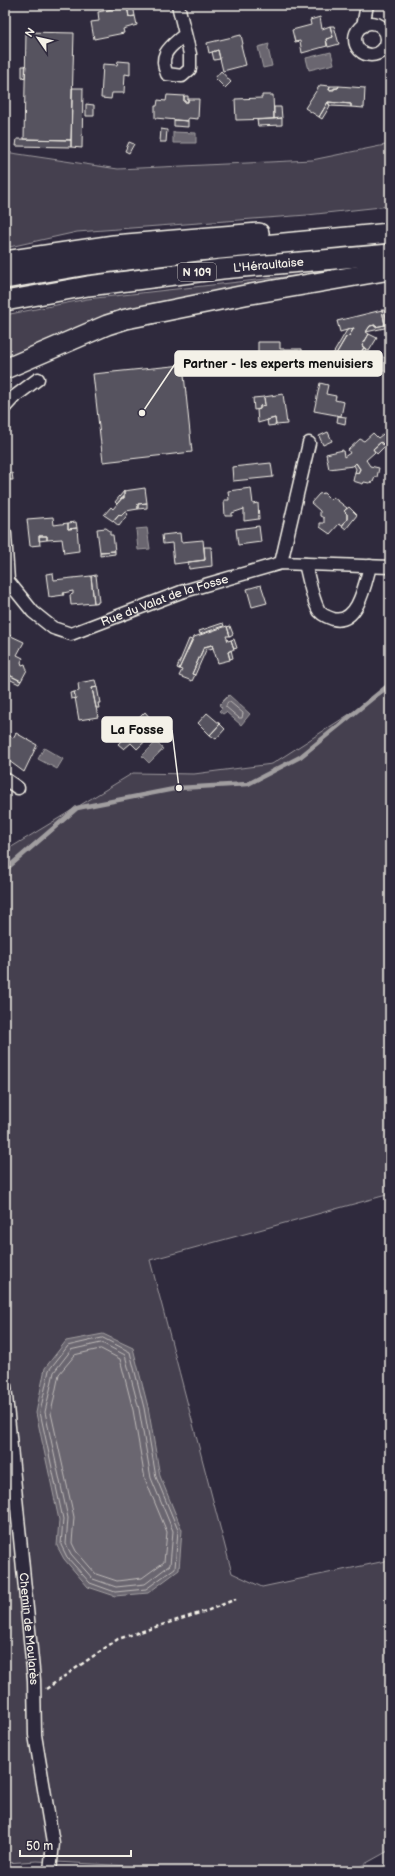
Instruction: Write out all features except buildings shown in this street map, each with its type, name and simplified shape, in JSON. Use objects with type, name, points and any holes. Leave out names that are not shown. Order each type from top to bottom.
[{"type":"highway","points":[[5,261],[28,256],[114,245],[337,228],[390,222]]},
{"type":"highway","name":"L'Héraultaise","points":[[5,279],[88,265],[198,251],[390,233]]},
{"type":"highway","name":"L'Héraultaise","points":[[5,301],[88,286],[222,269],[390,254]]},
{"type":"highway","points":[[5,369],[107,325],[126,319],[245,295],[390,270]]},
{"type":"street","points":[[178,5],[184,35]]},
{"type":"street","points":[[363,26],[367,5]]},
{"type":"street","points":[[5,407],[14,397],[38,379]]},
{"type":"street","points":[[281,563],[309,443]]},
{"type":"street","name":"Rue du Valat de la Fosse","points":[[5,534],[6,584],[33,612],[53,628],[71,634],[182,592],[281,563],[390,567]]},
{"type":"street","points":[[305,564],[318,610],[326,617],[337,620],[349,617],[354,609],[364,589],[370,566]]},
{"type":"street","points":[[5,779],[18,788]]},
{"type":"street","name":"Chemin de Moularès","points":[[5,1386],[35,1694],[37,1748],[53,1843],[50,1871]]},
{"type":"path","points":[[35,1694],[56,1683],[118,1639],[210,1610],[236,1599]]},
{"type":"shaded area","points":[[390,144],[390,206],[307,215],[77,232],[5,248],[5,152],[118,169],[312,160]]},
{"type":"shaded area","points":[[301,275],[301,279],[122,314],[5,358],[5,315],[87,299]]},
{"type":"shaded area","points":[[390,688],[390,1194],[150,1260],[232,1573],[262,1587],[390,1560],[390,1850],[352,1871],[134,1871],[131,1866],[37,1861],[5,1863],[5,851],[133,773],[194,774],[272,764]]},
{"type":"water","points":[[269,44],[268,48],[272,66],[263,68],[258,47]]},
{"type":"water","points":[[331,52],[334,64],[309,70],[306,58]]},
{"type":"water","points":[[173,132],[196,133],[196,143],[173,143]]},
{"type":"water","points":[[377,355],[386,358],[385,362],[390,363],[390,373],[376,368],[377,365],[374,364]]},
{"type":"water","points":[[147,528],[150,549],[138,550],[136,529]]},
{"type":"water","points":[[229,695],[250,714],[241,725],[226,712],[223,714],[219,711],[222,708],[219,705]]},
{"type":"water","points":[[156,742],[163,749],[149,763],[142,756]]},
{"type":"water","points":[[44,748],[63,759],[57,769],[38,759]]},
{"type":"water","points":[[103,1334],[133,1348],[148,1407],[160,1476],[182,1530],[179,1570],[148,1593],[115,1596],[88,1587],[64,1559],[57,1546],[59,1520],[36,1413],[45,1368],[66,1341]]},
{"type":"waterway","points":[[5,870],[77,808],[179,788],[248,784],[300,757],[390,684]]},
{"type":"place","name":"Partner - les experts menuisiers","points":[[142,413]]},
{"type":"place","name":"La Fosse","points":[[179,788]]}]
